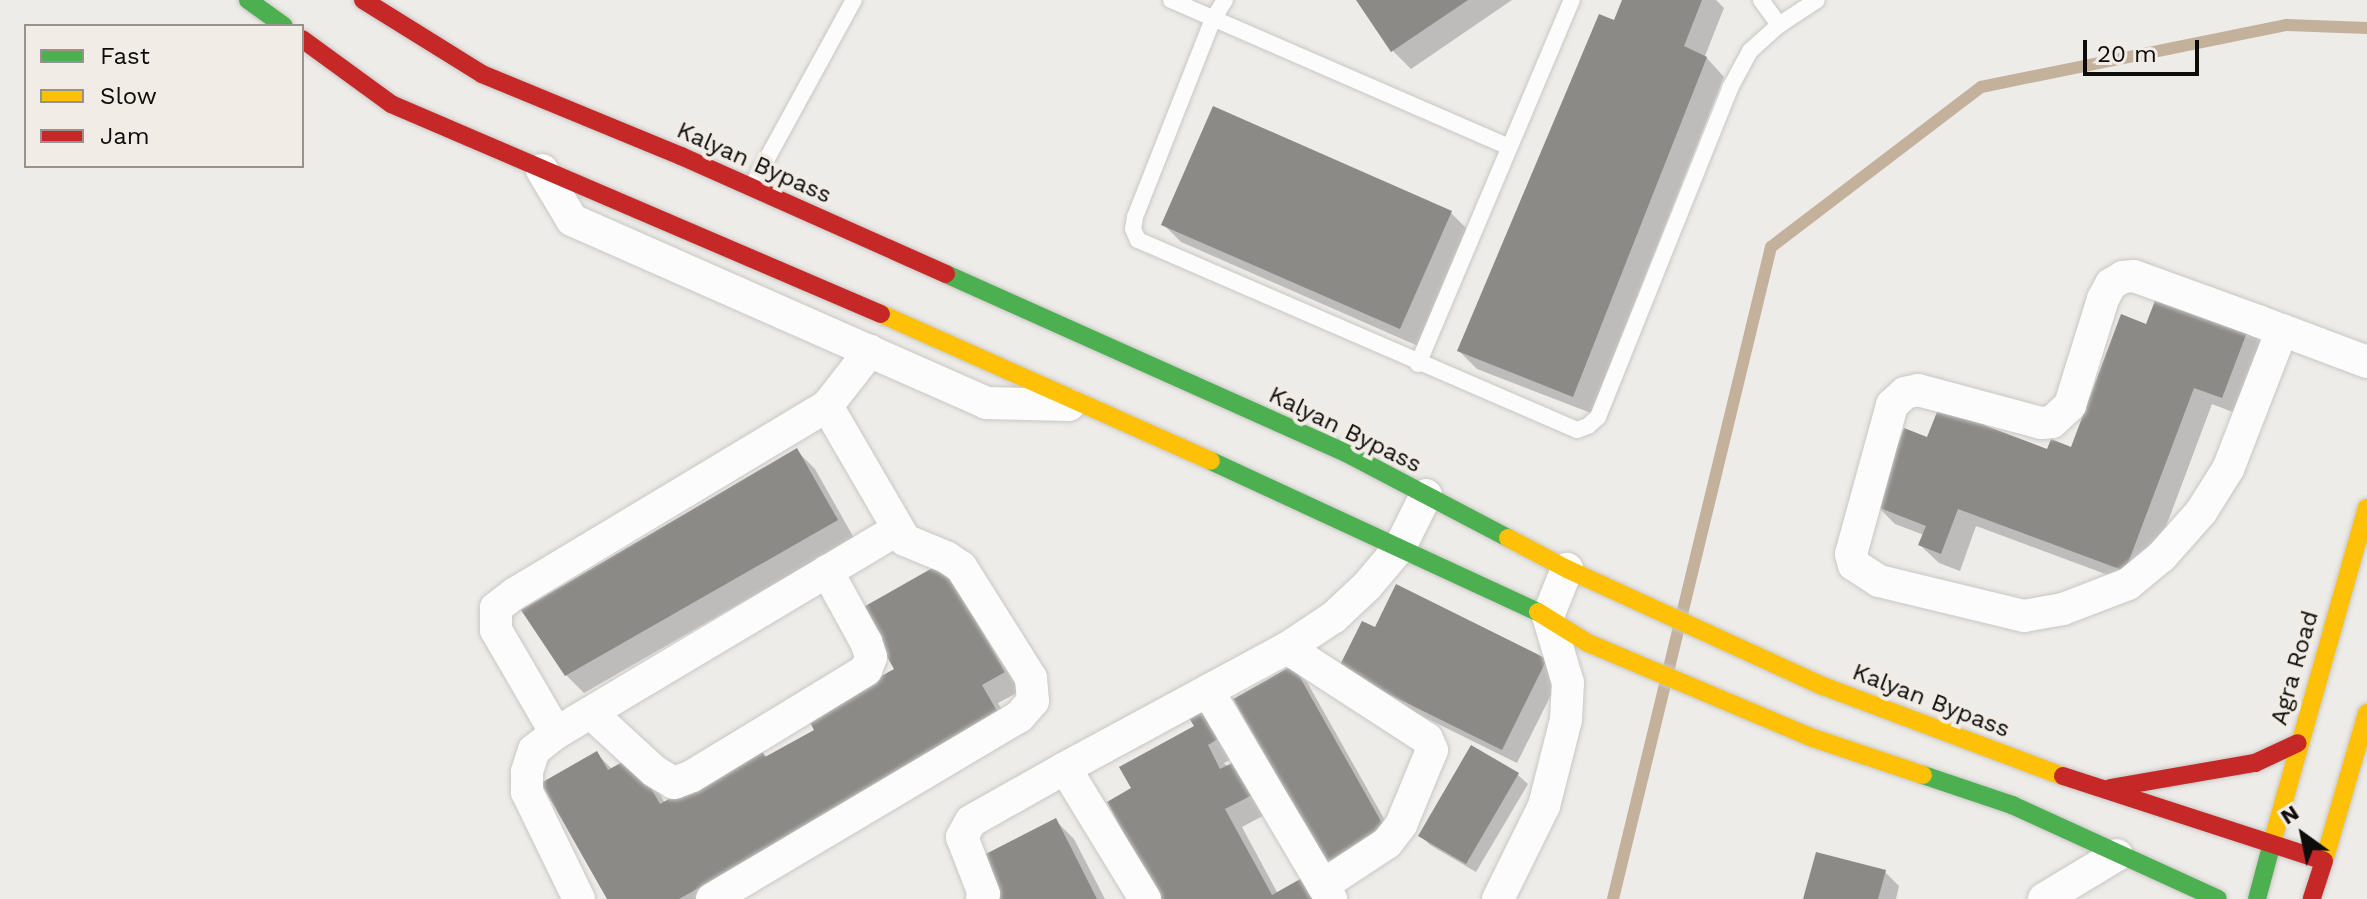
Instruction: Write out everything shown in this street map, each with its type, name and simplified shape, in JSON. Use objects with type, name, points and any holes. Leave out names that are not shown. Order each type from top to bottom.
[{"type":"main road","points":[[248,0],[281,24]]},
{"type":"main road","name":"Kalyan Bypass","points":[[363,0],[479,80],[751,187],[1348,454],[1567,569],[1823,686],[2100,790],[2324,861]]},
{"type":"main road","points":[[304,40],[391,104],[1084,405],[1400,547],[1548,616],[1588,643],[1813,738],[2012,805],[2218,899]]},
{"type":"main road","points":[[455,133],[466,110]]},
{"type":"main road","name":"Agra Road","points":[[2257,899],[2298,743],[2354,595],[2367,508]]},
{"type":"main road","points":[[2312,899],[2367,713]]},
{"type":"main road","points":[[2100,790],[2255,763],[2298,743]]},
{"type":"street","points":[[542,170],[572,220],[986,403],[1084,405]]},
{"type":"street","points":[[2282,330],[2228,469],[2201,512],[2162,556],[2128,584],[2063,609],[2024,616],[1879,581],[1854,565],[1851,554],[1892,405],[1905,393],[1918,390],[2041,423],[2052,422],[2070,405],[2103,299],[2111,284],[2123,277],[2134,276],[2282,330],[2367,362]]},
{"type":"street","points":[[551,724],[496,630],[496,608],[514,594],[827,406],[870,351]]},
{"type":"street","points":[[712,899],[1019,717],[1033,701],[1031,678],[961,567],[946,557],[905,540],[827,406]]},
{"type":"street","points":[[982,899],[984,894],[962,837],[971,821],[1287,648],[1334,617],[1367,586],[1400,547],[1426,495]]},
{"type":"street","points":[[551,724],[591,713],[827,571],[892,520]]},
{"type":"street","points":[[579,899],[527,792],[527,772],[534,750],[551,724],[892,520]]},
{"type":"street","points":[[1498,899],[1544,806],[1566,720],[1568,683],[1548,616],[1567,569]]},
{"type":"street","points":[[591,713],[654,771],[674,783],[692,776],[866,670],[871,657],[866,642],[827,571]]},
{"type":"street","points":[[1208,691],[1327,892],[1387,843],[1401,825],[1432,750],[1427,739],[1287,648]]},
{"type":"street","points":[[1065,768],[1145,899]]},
{"type":"street","points":[[2044,899],[2117,855]]},
{"type":"lane","points":[[751,187],[854,0]]},
{"type":"lane","points":[[1171,0],[1509,147]]},
{"type":"lane","points":[[1225,0],[1213,19],[1135,217],[1133,229],[1138,240],[1418,364],[1577,430],[1598,417],[1730,88],[1750,51],[1779,25],[1817,0]]},
{"type":"lane","points":[[1418,364],[1572,0]]},
{"type":"lane","points":[[1761,0],[1779,25]]},
{"type":"building","points":[[1356,0],[1468,0],[1391,52]]},
{"type":"building","points":[[1622,0],[1702,0],[1684,46],[1707,57],[1573,397],[1457,351],[1599,14],[1614,20]]},
{"type":"building","points":[[1213,106],[1452,211],[1400,329],[1161,225]]},
{"type":"building","points":[[2158,293],[2249,327],[2222,398],[2194,388],[2125,571],[1958,509],[1941,554],[1918,545],[1926,526],[1875,506],[1904,428],[1927,437],[1941,402],[1978,415],[1976,422],[2047,449],[2051,439],[2071,447],[2121,314],[2146,324]]},
{"type":"building","points":[[797,448],[838,520],[565,676],[521,610]]},
{"type":"building","points":[[943,562],[1005,672],[982,685],[1001,718],[679,899],[607,899],[541,783],[597,751],[608,770],[633,756],[660,804],[760,747],[765,757],[814,730],[807,717],[894,669],[860,609]]},
{"type":"building","points":[[1396,584],[1547,659],[1502,750],[1338,669],[1362,621],[1375,627]]},
{"type":"building","points":[[1293,665],[1387,832],[1328,866],[1233,699]]},
{"type":"building","points":[[1211,707],[1226,734],[1208,745],[1220,769],[1238,760],[1256,793],[1225,809],[1272,895],[1302,878],[1313,899],[1159,899],[1107,802],[1131,788],[1119,767],[1194,726],[1189,718]]},
{"type":"building","points":[[1471,745],[1519,773],[1466,864],[1418,836]]},
{"type":"building","points":[[1056,818],[1097,899],[994,899],[974,860]]},
{"type":"building","points":[[1816,852],[1886,870],[1878,899],[1803,899]]},
{"type":"waterway","points":[[1613,899],[1771,247],[1981,87],[2287,25],[2367,28]]},
{"type":"traffic: fast","points":[[248,0],[281,24]]},
{"type":"traffic: fast","points":[[946,274],[1348,454],[1508,538]]},
{"type":"traffic: fast","points":[[1211,461],[1538,612]]},
{"type":"traffic: fast","points":[[1923,775],[2012,805],[2218,899]]},
{"type":"traffic: fast","points":[[2257,899],[2272,843]]},
{"type":"traffic: slow","points":[[881,314],[1211,461]]},
{"type":"traffic: slow","points":[[2272,843],[2367,508]]},
{"type":"traffic: slow","points":[[1508,538],[1567,569],[1823,686],[2063,776]]},
{"type":"traffic: slow","points":[[1538,612],[1588,643],[1813,738],[1923,775]]},
{"type":"traffic: slow","points":[[2324,861],[2367,713]]},
{"type":"traffic: jam","points":[[363,0],[482,74],[681,156],[946,274]]},
{"type":"traffic: jam","points":[[304,40],[391,104],[881,314]]},
{"type":"traffic: jam","points":[[2110,788],[2255,763],[2298,743]]},
{"type":"traffic: jam","points":[[2063,776],[2324,861],[2312,899]]}]
